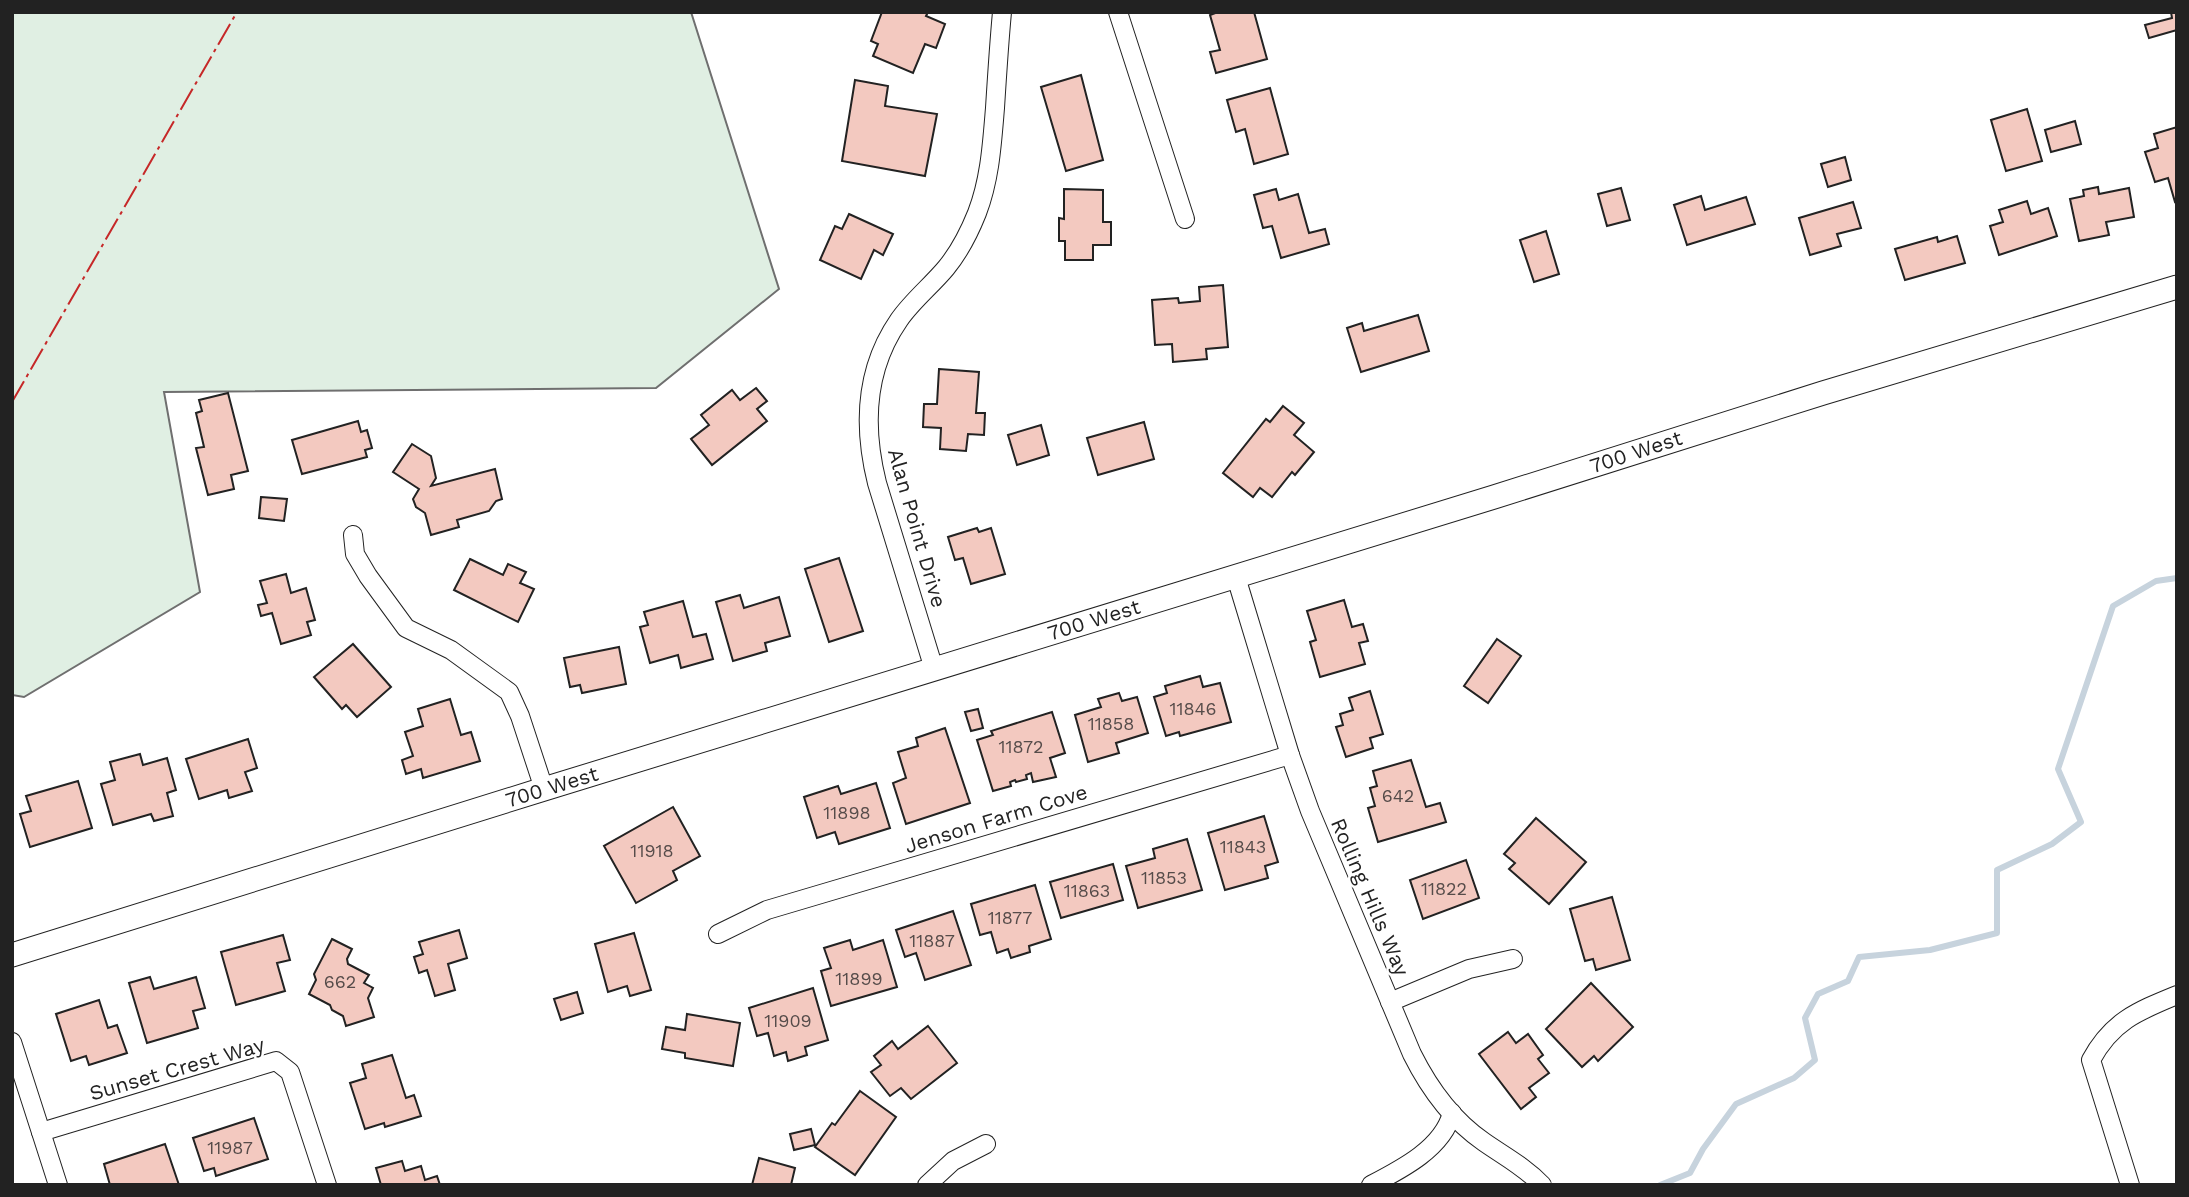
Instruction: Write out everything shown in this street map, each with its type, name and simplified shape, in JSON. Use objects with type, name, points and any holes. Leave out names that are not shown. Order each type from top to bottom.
[{"type":"street","name":"Alan Point Drive","points":[[934,669],[872,463],[867,421],[871,386],[882,351],[899,319],[947,267],[965,240],[978,210],[988,176],[992,145],[1002,12]]},
{"type":"street","points":[[1118,12],[1185,219]]},
{"type":"street","name":"700 West","points":[[12,955],[1823,393],[2177,288]]},
{"type":"street","points":[[353,535],[355,554],[405,628],[451,650],[509,692],[520,716],[544,789]]},
{"type":"street","name":"Rolling Hills Way","points":[[1236,577],[1290,755],[1331,865],[1421,1071],[1452,1113],[1482,1141],[1523,1168],[1542,1185]]},
{"type":"street","name":"Jenson Farm Cove","points":[[718,934],[750,917],[776,908],[1290,755]]},
{"type":"street","points":[[1390,1002],[1469,969],[1513,959]]},
{"type":"street","points":[[2130,1185],[2091,1060],[2100,1042],[2132,1013],[2177,995]]},
{"type":"street","points":[[12,1042],[58,1185]]},
{"type":"street","name":"Sunset Crest Way","points":[[41,1132],[276,1061],[290,1072],[327,1185]]},
{"type":"street","points":[[1371,1185],[1406,1166],[1423,1153],[1448,1126],[1452,1113]]},
{"type":"street","points":[[927,1185],[953,1161],[986,1143]]},
{"type":"green space","points":[[12,12],[691,12],[779,289],[656,388],[164,392],[200,592],[24,697],[12,695]]},
{"type":"building","points":[[882,12],[928,12],[926,16],[945,24],[936,48],[925,44],[913,73],[873,56],[878,44],[871,41]]},
{"type":"building","points":[[1218,12],[1254,12],[1267,59],[1216,73],[1210,52],[1220,50],[1210,15]]},
{"type":"building","points":[[2171,12],[2177,12],[2177,30],[2149,38],[2145,25],[2172,18]]},
{"type":"building","points":[[1081,75],[1103,160],[1066,171],[1041,87]]},
{"type":"building","points":[[855,80],[888,86],[885,106],[937,114],[925,176],[842,161]]},
{"type":"building","points":[[1270,88],[1288,154],[1254,164],[1245,129],[1236,132],[1227,100]]},
{"type":"building","points":[[2027,109],[2042,161],[2006,171],[1991,120]]},
{"type":"building","points":[[2075,121],[2081,144],[2051,152],[2045,130]]},
{"type":"building","points":[[2177,127],[2175,202],[2168,178],[2155,182],[2145,152],[2158,148],[2154,134]]},
{"type":"building","points":[[1845,157],[1851,180],[1828,187],[1821,164]]},
{"type":"building","points":[[2098,187],[2099,194],[2129,188],[2134,217],[2106,222],[2109,235],[2079,241],[2070,199],[2084,196],[2083,190]]},
{"type":"building","points":[[1621,188],[1630,220],[1607,226],[1598,194]]},
{"type":"building","points":[[1064,189],[1103,190],[1103,222],[1111,222],[1111,245],[1093,245],[1093,260],[1065,260],[1065,241],[1059,241],[1059,218],[1064,219]]},
{"type":"building","points":[[1276,189],[1279,200],[1298,194],[1309,233],[1325,229],[1329,244],[1281,258],[1272,226],[1263,228],[1254,195]]},
{"type":"building","points":[[1701,196],[1705,210],[1746,197],[1755,224],[1687,245],[1674,205]]},
{"type":"building","points":[[2027,201],[2031,214],[2048,208],[2057,236],[1999,255],[1990,226],[2003,222],[1999,210]]},
{"type":"building","points":[[1853,202],[1861,228],[1837,234],[1841,246],[1810,255],[1799,218]]},
{"type":"building","points":[[849,214],[893,234],[883,255],[874,250],[861,279],[820,260],[835,226],[842,229]]},
{"type":"building","points":[[1546,231],[1559,274],[1534,282],[1520,240]]},
{"type":"building","points":[[1957,236],[1965,263],[1905,280],[1895,249],[1937,237],[1938,242]]},
{"type":"building","points":[[1223,285],[1228,347],[1206,349],[1207,359],[1173,362],[1172,344],[1155,345],[1152,300],[1178,298],[1179,303],[1200,301],[1199,287]]},
{"type":"building","points":[[1418,315],[1429,351],[1361,372],[1347,328],[1362,323],[1364,331]]},
{"type":"building","points":[[939,369],[979,372],[976,413],[985,413],[984,435],[968,434],[966,451],[940,449],[941,428],[923,427],[924,404],[937,404]]},
{"type":"building","points":[[756,388],[767,401],[757,409],[767,421],[712,465],[691,439],[709,425],[701,415],[732,390],[740,400]]},
{"type":"building","points":[[228,393],[248,471],[231,475],[234,489],[208,495],[196,448],[204,447],[196,413],[202,411],[199,400]]},
{"type":"building","points":[[1283,406],[1304,423],[1294,435],[1314,452],[1295,475],[1292,472],[1272,497],[1260,488],[1253,497],[1223,473],[1266,419],[1270,422]]},
{"type":"building","points":[[358,421],[361,432],[367,430],[372,448],[365,450],[367,457],[302,474],[292,440]]},
{"type":"building","points":[[1144,422],[1154,459],[1098,475],[1087,438]]},
{"type":"building","points":[[1041,425],[1049,455],[1017,465],[1008,435]]},
{"type":"building","points":[[412,444],[431,456],[436,478],[431,486],[495,469],[502,499],[496,501],[489,511],[457,520],[459,527],[431,535],[425,513],[416,507],[413,499],[419,489],[393,472]]},
{"type":"building","points":[[261,497],[287,499],[284,521],[259,518]]},
{"type":"building","points":[[977,528],[979,532],[991,528],[1005,574],[971,584],[963,558],[955,560],[948,537]]},
{"type":"building","points":[[839,558],[863,631],[829,642],[805,569]]},
{"type":"building","points":[[470,559],[503,575],[508,564],[526,572],[520,583],[534,589],[518,622],[454,590]]},
{"type":"building","points":[[286,574],[291,593],[306,588],[315,620],[307,622],[311,635],[281,644],[272,613],[261,616],[258,605],[267,603],[260,581]]},
{"type":"building","points":[[740,595],[744,608],[779,597],[790,636],[765,643],[767,651],[733,661],[716,602]]},
{"type":"building","points":[[1344,600],[1352,627],[1363,624],[1368,641],[1359,643],[1365,664],[1320,677],[1310,642],[1316,640],[1307,611]]},
{"type":"building","points":[[683,601],[693,637],[706,634],[713,659],[681,668],[678,655],[650,663],[640,627],[648,625],[644,612]]},
{"type":"building","points":[[1497,639],[1521,656],[1488,703],[1464,686]]},
{"type":"building","points":[[353,644],[391,687],[357,717],[346,705],[342,709],[314,677]]},
{"type":"building","points":[[619,647],[626,684],[582,693],[580,685],[570,687],[564,658]]},
{"type":"building","points":[[1200,676],[1203,687],[1220,683],[1231,722],[1180,736],[1179,732],[1166,736],[1154,697],[1167,693],[1165,686]]},
{"type":"building","points":[[1370,691],[1383,734],[1370,738],[1373,748],[1346,757],[1336,727],[1343,725],[1340,714],[1353,710],[1349,698]]},
{"type":"building","points":[[1119,693],[1122,701],[1137,697],[1148,733],[1116,743],[1119,753],[1088,762],[1075,715],[1101,707],[1098,699]]},
{"type":"building","points":[[450,699],[461,735],[471,732],[480,761],[423,778],[421,769],[406,774],[402,760],[413,756],[405,732],[423,726],[418,709]]},
{"type":"building","points":[[978,709],[983,728],[971,731],[965,712]]},
{"type":"building","points":[[1052,712],[1065,753],[1050,758],[1056,777],[1033,782],[1031,773],[1026,775],[1027,779],[1015,780],[1010,782],[1011,786],[993,791],[977,740],[993,735],[991,731]]},
{"type":"building","points":[[945,728],[970,803],[906,824],[893,783],[906,778],[898,752],[918,746],[916,738]]},
{"type":"building","points":[[248,739],[257,768],[245,772],[252,791],[229,798],[227,790],[199,799],[186,759]]},
{"type":"building","points":[[140,754],[143,765],[167,758],[176,790],[167,793],[173,816],[154,821],[151,814],[113,825],[101,784],[115,780],[110,762]]},
{"type":"building","points":[[1411,760],[1426,807],[1440,803],[1446,822],[1378,842],[1368,808],[1375,806],[1370,788],[1377,786],[1373,771]]},
{"type":"building","points":[[78,781],[92,828],[30,847],[20,814],[31,811],[26,796]]},
{"type":"building","points":[[876,783],[890,828],[839,844],[835,832],[817,838],[804,797],[838,786],[841,794]]},
{"type":"building","points":[[673,807],[700,856],[673,871],[677,880],[636,903],[604,846]]},
{"type":"building","points":[[1264,816],[1278,862],[1265,866],[1268,878],[1225,890],[1208,833]]},
{"type":"building","points":[[1536,818],[1586,862],[1549,904],[1509,869],[1515,863],[1504,854]]},
{"type":"building","points":[[1187,839],[1202,890],[1138,908],[1126,866],[1155,858],[1153,849]]},
{"type":"building","points":[[1466,860],[1479,898],[1423,919],[1410,880]]},
{"type":"building","points":[[1113,864],[1123,900],[1061,918],[1050,882]]},
{"type":"building","points":[[1035,885],[1051,939],[1029,946],[1030,952],[1011,958],[1008,949],[997,953],[991,932],[980,935],[971,904]]},
{"type":"building","points":[[1612,897],[1630,960],[1596,970],[1593,959],[1585,961],[1570,909]]},
{"type":"building","points":[[953,911],[971,965],[925,980],[916,953],[905,957],[896,930]]},
{"type":"building","points":[[459,930],[467,958],[448,964],[455,990],[435,996],[427,970],[419,973],[414,957],[423,954],[419,942]]},
{"type":"building","points":[[634,933],[651,990],[630,996],[627,986],[608,992],[595,944]]},
{"type":"building","points":[[283,935],[290,960],[277,963],[285,991],[236,1005],[221,952]]},
{"type":"building","points":[[332,939],[352,949],[347,959],[348,964],[369,975],[364,983],[373,988],[368,998],[374,1017],[346,1026],[343,1016],[332,1010],[330,1005],[309,994],[316,980],[314,974]]},
{"type":"building","points":[[850,940],[853,950],[883,940],[897,987],[831,1006],[821,971],[831,968],[824,948]]},
{"type":"building","points":[[150,977],[154,989],[196,977],[205,1008],[193,1011],[198,1028],[147,1043],[129,983]]},
{"type":"building","points":[[1591,983],[1633,1027],[1598,1061],[1594,1056],[1582,1067],[1546,1029]]},
{"type":"building","points":[[813,988],[828,1040],[805,1047],[807,1055],[788,1061],[786,1052],[774,1056],[768,1033],[757,1036],[749,1008]]},
{"type":"building","points":[[577,992],[583,1013],[561,1020],[554,999]]},
{"type":"building","points":[[99,1000],[108,1028],[117,1025],[127,1053],[89,1065],[86,1056],[71,1061],[56,1014]]},
{"type":"building","points":[[687,1014],[740,1023],[733,1066],[685,1058],[685,1053],[662,1049],[666,1027],[685,1030]]},
{"type":"building","points":[[928,1026],[957,1063],[911,1099],[901,1088],[890,1096],[871,1072],[881,1065],[874,1056],[892,1041],[898,1049]]},
{"type":"building","points":[[1508,1032],[1516,1043],[1528,1034],[1543,1055],[1538,1059],[1549,1073],[1529,1088],[1536,1097],[1521,1109],[1479,1054]]},
{"type":"building","points":[[392,1055],[406,1098],[414,1095],[421,1116],[385,1127],[384,1123],[365,1129],[350,1083],[366,1078],[362,1064]]},
{"type":"building","points":[[860,1091],[896,1117],[855,1175],[815,1147]]},
{"type":"building","points":[[254,1118],[268,1159],[216,1176],[214,1168],[204,1171],[193,1138]]},
{"type":"building","points":[[811,1129],[815,1145],[794,1150],[790,1134]]},
{"type":"building","points":[[165,1144],[179,1185],[110,1185],[104,1164]]},
{"type":"building","points":[[759,1158],[795,1168],[791,1185],[752,1185]]},
{"type":"building","points":[[402,1161],[405,1171],[421,1166],[425,1180],[437,1176],[440,1185],[381,1185],[376,1168]]},
{"type":"waterway","points":[[1660,1185],[1690,1173],[1703,1149],[1736,1104],[1794,1078],[1815,1060],[1805,1018],[1818,994],[1848,981],[1859,957],[1930,950],[1997,933],[1997,870],[2052,844],[2081,822],[2058,769],[2113,606],[2156,581],[2177,578]]},
{"type":"power","points":[[12,402],[237,12]]}]
